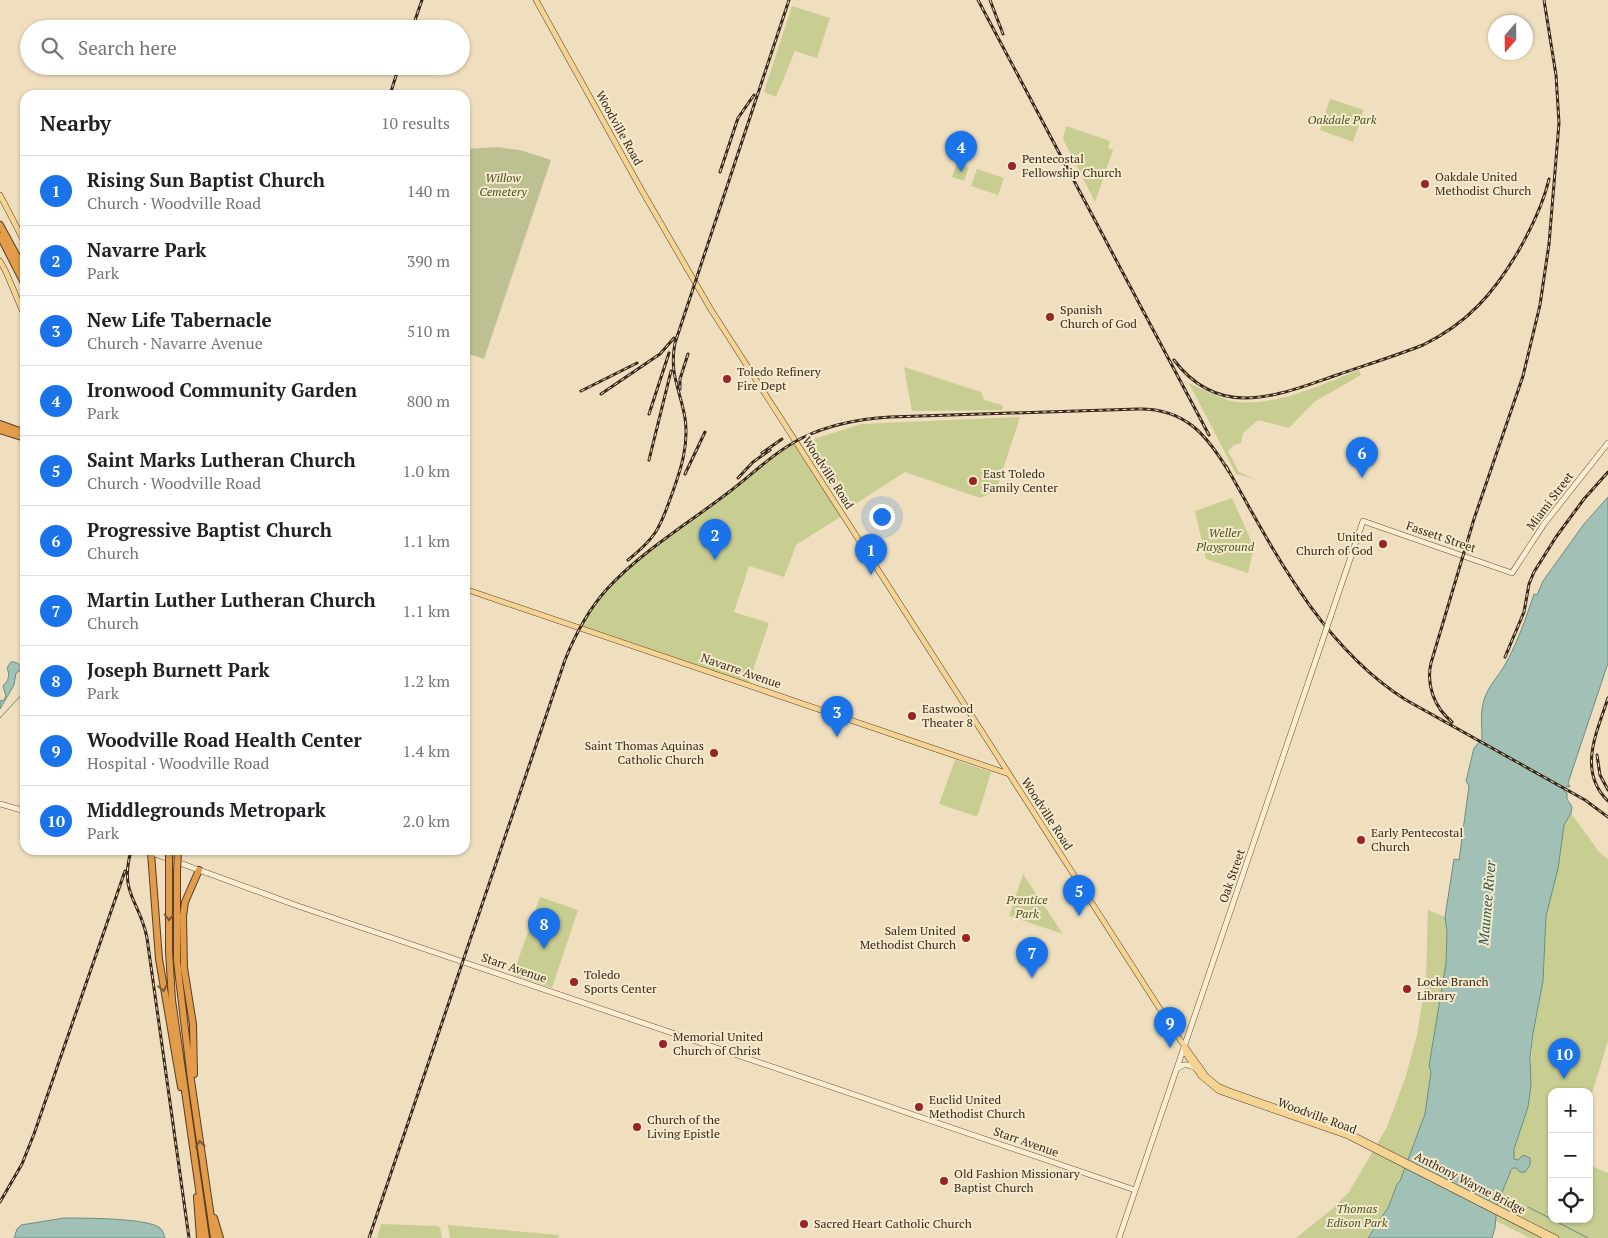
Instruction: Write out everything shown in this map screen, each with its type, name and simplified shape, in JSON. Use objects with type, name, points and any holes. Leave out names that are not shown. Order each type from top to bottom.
[{"type":"highway","points":[[0,225],[20,262]]},
{"type":"highway","points":[[0,236],[20,275]]},
{"type":"highway","points":[[0,425],[9,427],[20,433]]},
{"type":"highway","points":[[0,430],[20,435]]},
{"type":"highway","points":[[151,855],[160,967],[207,1222],[214,1238]]},
{"type":"highway","points":[[169,855],[171,995],[194,1153]]},
{"type":"highway","points":[[178,855],[177,961],[196,1115],[207,1222],[206,1238]]},
{"type":"highway","points":[[196,1115],[198,1104],[194,1065],[194,1032],[184,968],[183,916],[185,902],[199,870]]},
{"type":"highway","points":[[200,1238],[207,1222]]},
{"type":"highway","points":[[207,1222],[220,1238]]},
{"type":"main road","name":"Woodville Road","points":[[536,0],[641,189],[710,308],[1185,1047],[1212,1082],[1237,1096]]},
{"type":"main road","points":[[0,195],[20,233]]},
{"type":"main road","points":[[0,261],[20,305]]},
{"type":"main road","name":"Miami Street","points":[[1512,573],[1544,524],[1608,444]]},
{"type":"main road","name":"Fassett Street","points":[[1363,521],[1512,573]]},
{"type":"main road","name":"Oak Street","points":[[1119,1238],[1363,521]]},
{"type":"main road","name":"Navarre Avenue","points":[[470,591],[1009,774]]},
{"type":"main road","points":[[0,804],[20,810]]},
{"type":"main road","name":"Starr Avenue","points":[[159,855],[305,908],[1136,1190]]},
{"type":"main road","name":"Woodville Road","points":[[1185,1047],[1186,1054],[1195,1068],[1204,1080],[1215,1089],[1343,1134],[1376,1148]]},
{"type":"main road","points":[[1177,1069],[1187,1064],[1195,1068]]},
{"type":"main road","name":"Anthony Wayne Bridge","points":[[1376,1148],[1548,1238]]},
{"type":"main road","name":"Anthony Wayne Bridge","points":[[1376,1148],[1556,1238]]},
{"type":"green space","points":[[792,6],[830,18],[817,58],[795,51],[776,97],[764,92]]},
{"type":"green space","name":"Oakdale Park","points":[[1330,99],[1364,110],[1353,142],[1320,130]]},
{"type":"green space","points":[[1066,126],[1110,141],[1108,148],[1113,150],[1095,202],[1063,139]]},
{"type":"green space","name":"Willow Cemetery","points":[[497,147],[520,150],[551,160],[484,359],[470,355],[470,149]]},
{"type":"green space","points":[[957,163],[969,167],[964,181],[952,177]]},
{"type":"green space","points":[[977,169],[1004,178],[998,195],[971,186]]},
{"type":"green space","points":[[904,367],[981,392],[984,400],[1002,405],[1003,410],[912,411]]},
{"type":"green space","points":[[1359,370],[1361,375],[1314,402],[1289,428],[1258,420],[1243,433],[1241,443],[1234,445],[1228,451],[1239,472],[1254,479],[1236,474],[1189,383],[1228,400],[1260,402],[1312,389]]},
{"type":"green space","points":[[1020,417],[996,491],[980,498],[905,472],[846,510],[801,443],[861,424]]},
{"type":"green space","points":[[795,442],[843,515],[796,545],[784,577],[749,566],[734,612],[769,623],[748,685],[580,628],[605,590],[633,563]]},
{"type":"green space","name":"Weller Playground","points":[[1232,498],[1254,547],[1248,573],[1206,559],[1195,511]]},
{"type":"green space","points":[[955,760],[991,772],[978,815],[975,816],[939,804]]},
{"type":"green space","points":[[1571,813],[1599,852],[1608,859],[1608,1041],[1593,1090],[1593,1088],[1548,1088],[1548,1223],[1593,1223],[1593,1167],[1608,1173],[1608,1238],[1530,1238],[1496,1221],[1497,1205],[1511,1170],[1516,1168],[1520,1172],[1521,1158],[1518,1160],[1514,1159],[1514,1149],[1528,1107],[1533,1033],[1543,981],[1546,916],[1564,825]]},
{"type":"green space","name":"Prentice Park","points":[[1023,874],[1063,934],[1009,916]]},
{"type":"green space","points":[[540,897],[578,910],[552,988],[513,975]]},
{"type":"green space","name":"Thomas Edison Park","points":[[1428,910],[1445,917],[1447,955],[1429,1066],[1431,1071],[1425,1114],[1400,1181],[1397,1184],[1389,1206],[1368,1238],[1296,1238],[1331,1210],[1349,1192],[1387,1127],[1405,1079],[1417,1035],[1426,980]]},
{"type":"green space","points":[[381,1224],[438,1226],[442,1238],[377,1238]]},
{"type":"green space","points":[[448,1225],[559,1235],[558,1238],[450,1238]]},
{"type":"water","name":"Maumee River","points":[[1608,497],[1608,663],[1568,783],[1570,787],[1567,786],[1564,791],[1567,793],[1567,799],[1572,807],[1571,813],[1564,825],[1558,869],[1546,916],[1543,981],[1530,1058],[1531,1085],[1528,1107],[1514,1149],[1514,1159],[1518,1160],[1523,1155],[1530,1158],[1530,1165],[1525,1172],[1520,1172],[1516,1168],[1511,1170],[1497,1205],[1492,1238],[1368,1238],[1389,1206],[1425,1114],[1431,1072],[1429,1066],[1446,963],[1447,932],[1445,917],[1454,859],[1459,860],[1469,786],[1466,781],[1474,748],[1482,739],[1484,700],[1514,646],[1534,594],[1537,595],[1543,581],[1584,524]]},
{"type":"water","points":[[11,662],[20,665],[20,671],[16,673],[14,685],[0,709],[0,701],[4,700],[6,696],[3,686],[8,680],[7,668]]},
{"type":"water","points":[[64,1218],[114,1219],[143,1222],[160,1228],[165,1238],[14,1238],[17,1229],[21,1225]]},
{"type":"waterway","points":[[0,718],[20,696]]},
{"type":"waterway","points":[[1528,1207],[1588,1238]]},
{"type":"railway","points":[[415,20],[422,0]]},
{"type":"railway","points":[[628,560],[646,544],[658,528],[667,509],[681,466],[686,428],[674,373],[675,343],[789,0]]},
{"type":"railway","points":[[978,0],[1209,435]]},
{"type":"railway","points":[[990,0],[1003,34]]},
{"type":"railway","points":[[1452,722],[1440,710],[1433,695],[1430,679],[1431,663],[1474,519],[1523,376],[1540,305],[1549,244],[1559,123],[1556,75],[1544,0]]},
{"type":"railway","points":[[392,90],[396,75]]},
{"type":"railway","points":[[720,172],[738,118],[754,95]]},
{"type":"railway","points":[[1174,360],[1192,379],[1211,391],[1230,397],[1251,398],[1293,390],[1423,345],[1467,317],[1500,280],[1510,266],[1533,224],[1544,198],[1549,179]]},
{"type":"railway","points":[[601,394],[660,354],[674,338]]},
{"type":"railway","points":[[649,414],[669,353]]},
{"type":"railway","points":[[680,389],[680,379],[688,354]]},
{"type":"railway","points":[[581,391],[637,363]]},
{"type":"railway","points":[[649,460],[671,371]]},
{"type":"railway","points":[[369,1238],[565,660],[578,632],[594,605],[607,589],[635,562],[729,492],[773,456],[792,444],[823,429],[867,419],[1138,409],[1155,410],[1169,413],[1193,426],[1212,446],[1229,472]]},
{"type":"railway","points":[[685,474],[705,432]]},
{"type":"railway","points":[[762,453],[782,439]]},
{"type":"railway","points":[[738,478],[753,462],[770,450]]},
{"type":"railway","points":[[1226,466],[1262,531],[1302,595],[1324,625],[1349,653],[1376,678],[1406,700],[1585,800],[1608,817]]},
{"type":"railway","points":[[1505,657],[1524,612],[1529,584],[1534,572],[1556,537],[1584,499],[1608,472]]},
{"type":"railway","points":[[1608,698],[1595,738],[1591,764],[1593,777],[1608,801]]},
{"type":"railway","points":[[1597,755],[1600,775],[1608,790]]},
{"type":"railway","points":[[130,855],[127,878],[147,938],[189,1238]]},
{"type":"railway","points":[[0,1202],[22,1164],[34,1134],[125,871]]},
{"type":"place","name":"Pentecostal Fellowship Church","points":[[1012,166]]},
{"type":"place","name":"Ironwood Community Garden","points":[[961,172]]},
{"type":"place","name":"Oakdale United Methodist Church","points":[[1425,184]]},
{"type":"place","name":"Spanish Church of God","points":[[1050,317]]},
{"type":"place","name":"Toledo Refinery Fire Dept","points":[[727,379]]},
{"type":"place","name":"Progressive Baptist Church","points":[[1362,478]]},
{"type":"place","name":"East Toledo Family Center","points":[[973,481]]},
{"type":"place","name":"United Church of God","points":[[1383,544]]},
{"type":"place","name":"Navarre Park","points":[[715,560]]},
{"type":"place","name":"Rising Sun Baptist Church","points":[[871,575]]},
{"type":"place","name":"Eastwood Theater 8","points":[[912,716]]},
{"type":"place","name":"New Life Tabernacle","points":[[837,737]]},
{"type":"place","name":"Saint Thomas Aquinas Catholic Church","points":[[714,753]]},
{"type":"place","name":"Early Pentecostal Church","points":[[1361,840]]},
{"type":"place","name":"Saint Marks Lutheran Church","points":[[1079,916]]},
{"type":"place","name":"Salem United Methodist Church","points":[[966,938]]},
{"type":"place","name":"Joseph Burnett Park","points":[[544,949]]},
{"type":"place","name":"Martin Luther Lutheran Church","points":[[1032,978]]},
{"type":"place","name":"Toledo Sports Center","points":[[574,982]]},
{"type":"place","name":"Locke Branch Library","points":[[1407,989]]},
{"type":"place","name":"Memorial United Church of Christ","points":[[663,1044]]},
{"type":"place","name":"Woodville Road Health Center","points":[[1170,1048]]},
{"type":"place","name":"Middlegrounds Metropark","points":[[1564,1079]]},
{"type":"place","name":"Euclid United Methodist Church","points":[[919,1107]]},
{"type":"place","name":"Church of the Living Epistle","points":[[637,1127]]},
{"type":"place","name":"Old Fashion Missionary Baptist Church","points":[[944,1181]]},
{"type":"place","name":"Sacred Heart Catholic Church","points":[[804,1224]]}]
